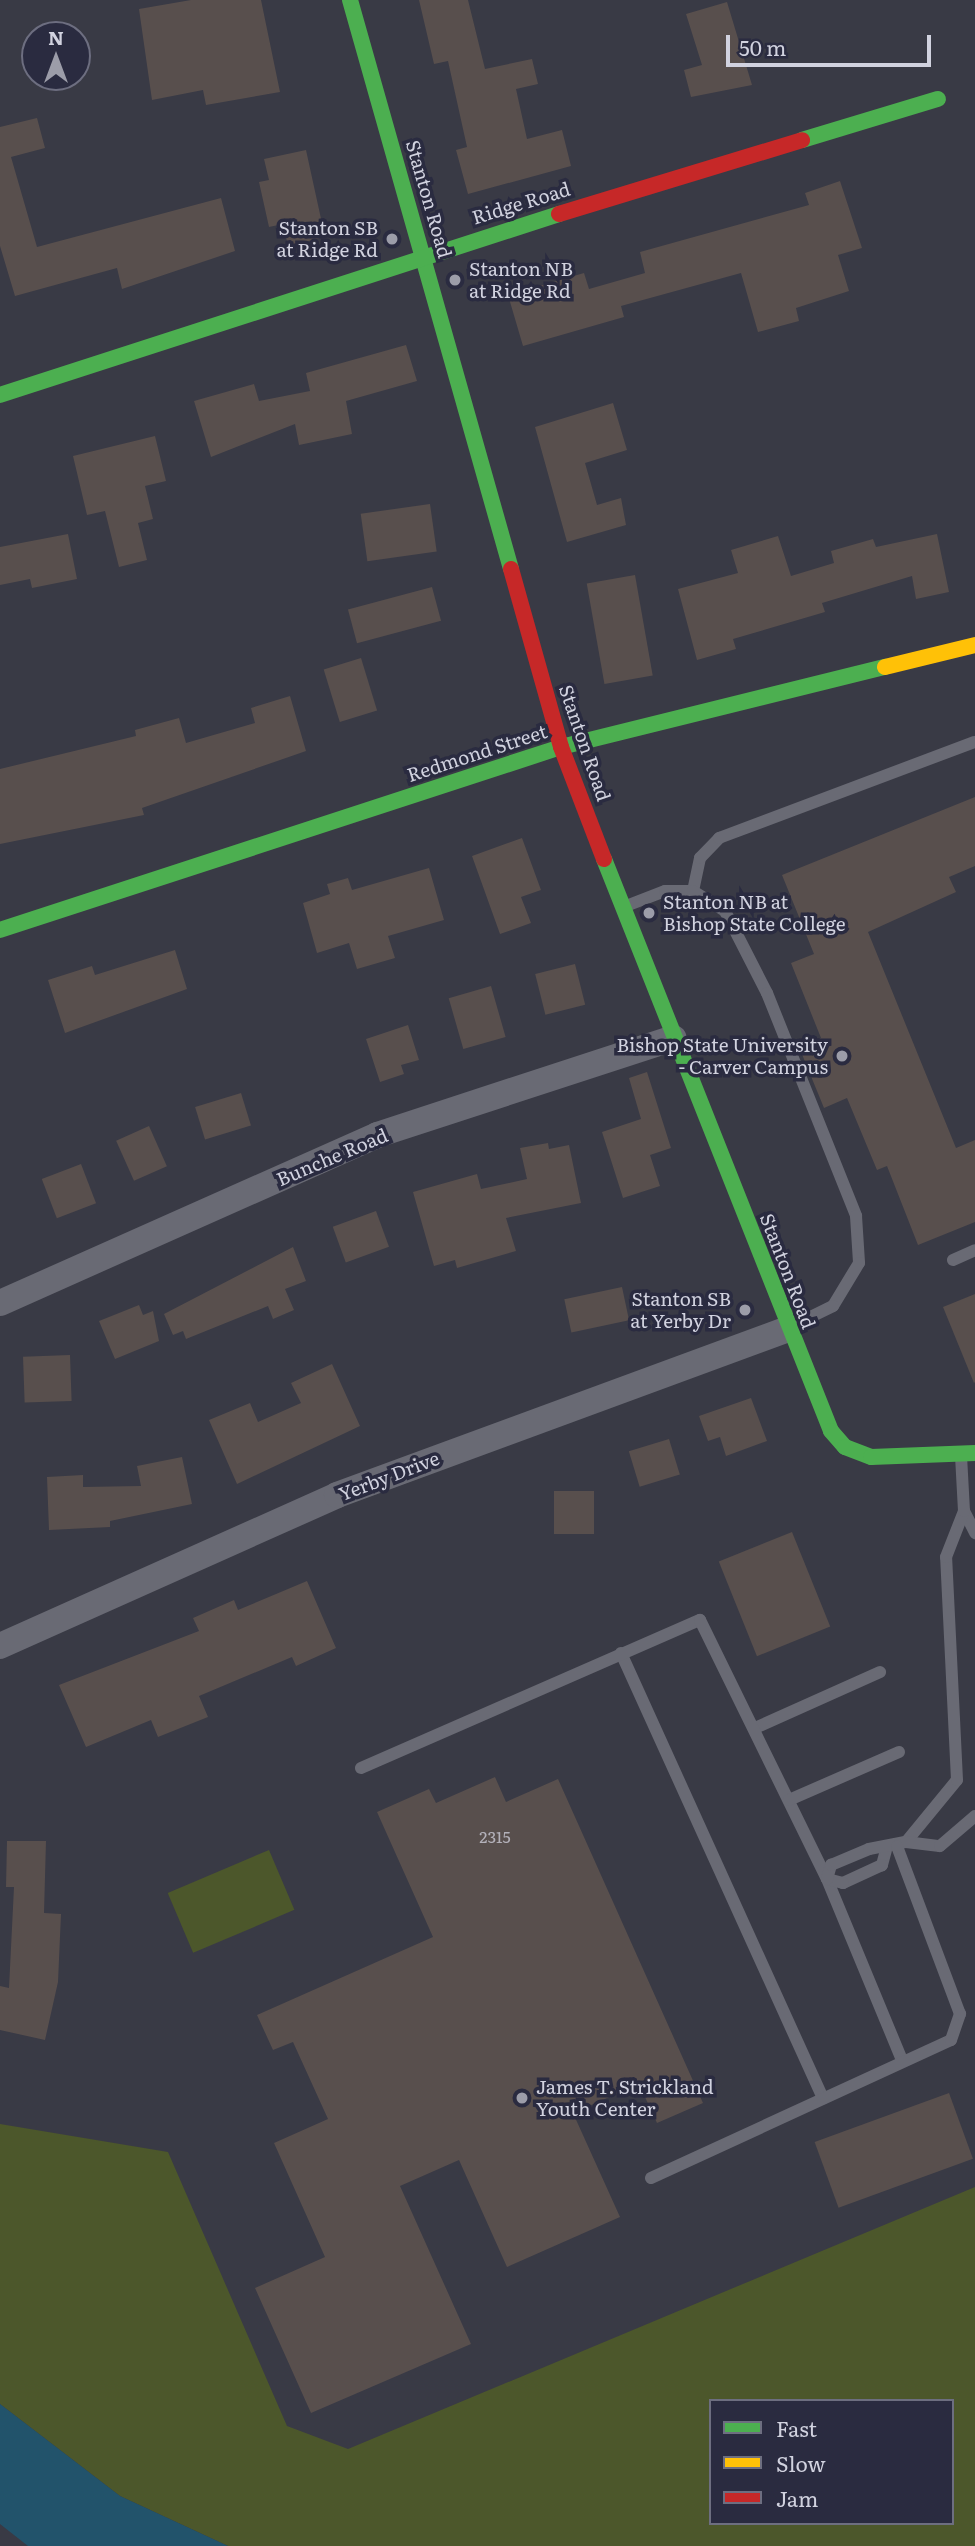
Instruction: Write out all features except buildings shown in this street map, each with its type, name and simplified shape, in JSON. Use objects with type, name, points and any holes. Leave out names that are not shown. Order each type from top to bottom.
[{"type":"street","name":"Stanton Road","points":[[350,0],[561,747],[787,1329],[831,1431],[845,1447],[870,1457],[968,1454]]},
{"type":"street","name":"Ridge Road","points":[[0,395],[422,255],[938,99]]},
{"type":"street","name":"Redmond Street","points":[[0,930],[561,747],[974,651]]},
{"type":"street","name":"Bunche Road","points":[[0,1303],[377,1135],[674,1038]]},
{"type":"street","name":"Yerby Drive","points":[[0,1646],[337,1495],[787,1329]]},
{"type":"lane","points":[[693,891],[700,858],[719,838],[975,742]]},
{"type":"lane","points":[[623,907],[666,891],[693,891],[725,911],[767,993],[856,1216],[859,1263],[833,1306],[787,1329]]},
{"type":"lane","points":[[953,1260],[975,1250]]},
{"type":"lane","points":[[827,1879],[843,1883],[881,1865],[957,1780],[946,1557],[964,1511],[968,1454]]},
{"type":"lane","points":[[964,1511],[975,1532]]},
{"type":"lane","points":[[361,1768],[700,1620],[827,1879],[902,2060]]},
{"type":"lane","points":[[621,1653],[823,2098]]},
{"type":"lane","points":[[755,1728],[880,1672]]},
{"type":"lane","points":[[789,1800],[899,1752]]},
{"type":"lane","points":[[827,1879],[831,1865],[869,1849],[940,1846],[975,1816]]},
{"type":"lane","points":[[651,2178],[950,2040],[960,2014],[896,1846]]},
{"type":"green space","points":[[269,1850],[294,1910],[193,1953],[168,1893]]},
{"type":"green space","points":[[0,2124],[168,2152],[287,2426],[348,2449],[975,2187],[975,2546],[228,2546],[120,2496],[0,2404]]},
{"type":"water","points":[[0,2404],[120,2496],[228,2546],[28,2546],[0,2524]]},
{"type":"traffic: fast","points":[[350,0],[511,569]]},
{"type":"traffic: fast","points":[[802,140],[938,99]]},
{"type":"traffic: fast","points":[[0,395],[559,214]]},
{"type":"traffic: fast","points":[[0,930],[561,747],[885,667]]},
{"type":"traffic: fast","points":[[604,859],[831,1431],[845,1447],[871,1457],[975,1453]]},
{"type":"traffic: slow","points":[[885,667],[975,645]]},
{"type":"traffic: jam","points":[[559,214],[802,140]]},
{"type":"traffic: jam","points":[[511,569],[561,747],[604,859]]},
{"type":"place","name":"Stanton SB at Ridge Rd","points":[[392,239]]},
{"type":"place","name":"Stanton NB at Ridge Rd","points":[[455,280]]},
{"type":"place","name":"Stanton NB at Bishop State College","points":[[649,913]]},
{"type":"place","name":"Bishop State University - Carver Campus","points":[[842,1056]]},
{"type":"place","name":"Stanton SB at Yerby Dr","points":[[745,1310]]},
{"type":"place","name":"James T. Strickland Youth Center","points":[[522,2098]]}]
